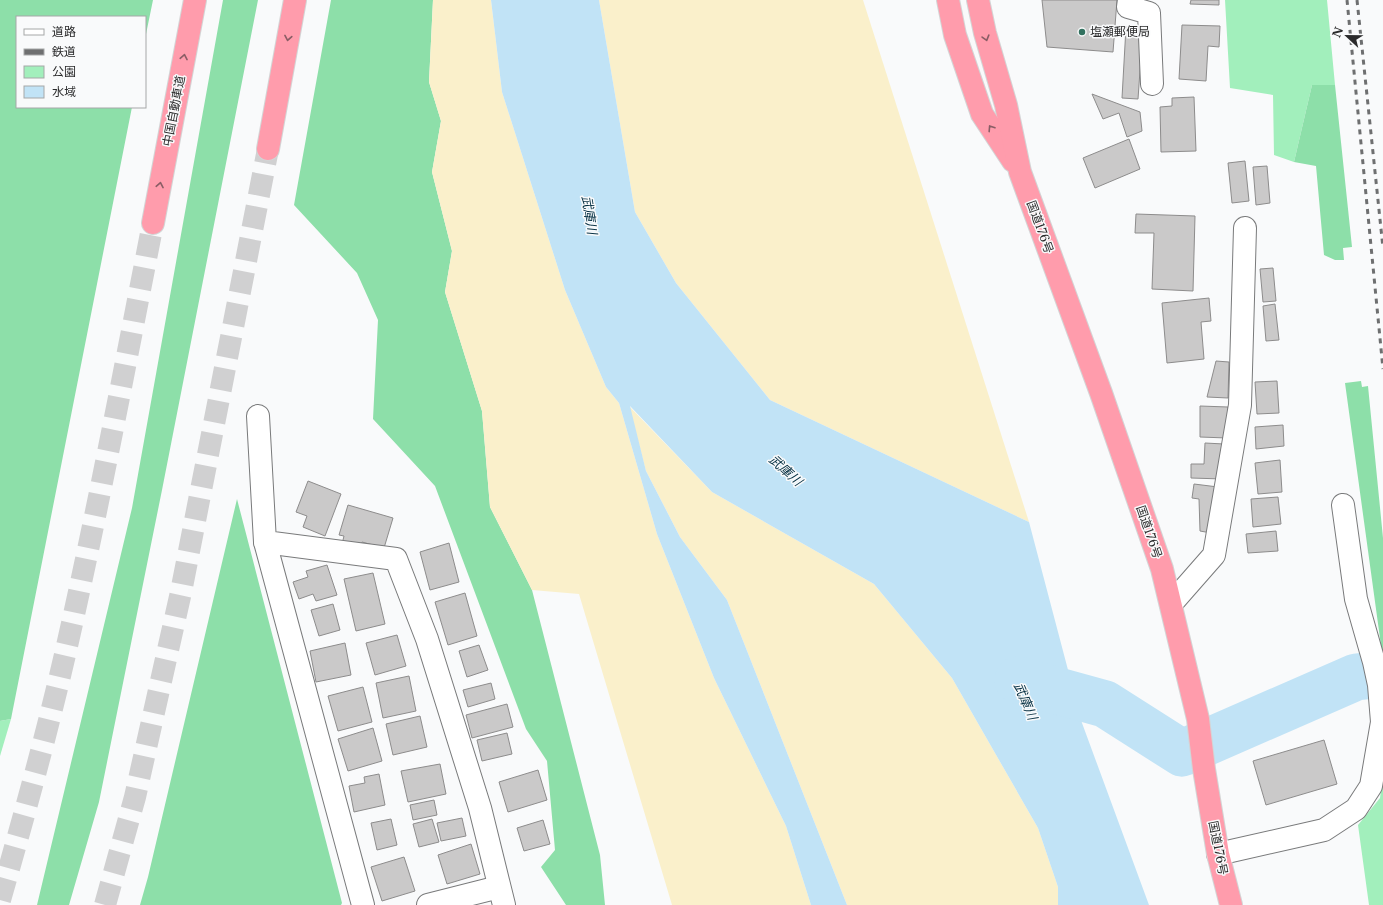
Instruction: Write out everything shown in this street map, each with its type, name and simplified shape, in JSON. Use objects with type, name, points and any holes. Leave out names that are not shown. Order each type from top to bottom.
[{"type":"highway","name":"中国自動車道","points":[[153,223],[195,0]]},
{"type":"highway","points":[[268,149],[295,0]]},
{"type":"highway","name":"国道176号","points":[[948,0],[955,35],[982,114],[1020,172]]},
{"type":"highway","name":"国道176号","points":[[978,0],[985,33],[1006,105],[1020,172],[1101,393],[1162,569],[1198,719],[1204,769],[1218,854],[1231,905]]},
{"type":"street","points":[[1129,0],[1128,7],[1150,13],[1152,84]]},
{"type":"street","points":[[1171,604],[1214,556],[1240,405],[1245,228]]},
{"type":"street","points":[[258,416],[265,542],[363,905]]},
{"type":"street","points":[[1218,854],[1324,830],[1356,809],[1371,786],[1382,722],[1379,685],[1356,598],[1343,505]]},
{"type":"street","points":[[265,542],[396,559],[427,639],[464,756],[480,808],[502,896],[428,905]]},
{"type":"green space","points":[[0,0],[153,0],[146,34],[146,16],[16,16],[16,108],[132,108],[11,719],[0,721]]},
{"type":"green space","points":[[223,0],[258,0],[99,802],[69,905],[37,905],[132,508]]},
{"type":"green space","points":[[331,0],[433,0],[429,82],[441,121],[432,172],[452,251],[445,292],[482,411],[490,507],[532,590],[600,855],[605,905],[566,905],[541,867],[555,850],[547,761],[526,729],[435,486],[373,419],[378,320],[357,273],[294,205]]},
{"type":"green space","points":[[1225,0],[1327,0],[1335,85],[1312,85],[1294,162],[1274,155],[1273,95],[1230,88]]},
{"type":"green space","points":[[1312,85],[1335,85],[1352,247],[1343,248],[1344,260],[1335,260],[1324,255],[1316,166],[1294,162]]},
{"type":"green space","points":[[1361,381],[1362,387],[1368,386],[1383,538],[1383,660],[1345,383]]},
{"type":"green space","points":[[237,499],[342,903],[341,905],[140,905],[148,877]]},
{"type":"green space","points":[[11,719],[0,756],[0,721]]},
{"type":"green space","points":[[1383,776],[1383,905],[1369,905],[1358,825],[1380,798]]},
{"type":"sand","points":[[433,0],[491,0],[502,92],[565,290],[606,387],[619,403],[657,534],[714,678],[786,826],[811,905],[672,905],[579,594],[532,590],[490,507],[482,411],[445,292],[452,251],[432,172],[441,121],[429,82]]},
{"type":"sand","points":[[599,0],[863,0],[1029,522],[770,400],[676,283],[635,212]]},
{"type":"sand","points":[[629,406],[712,492],[874,584],[952,678],[1038,828],[1058,887],[1058,905],[847,905],[727,600],[680,537],[646,471]]},
{"type":"water","name":"武庫川","points":[[491,0],[599,0],[635,212],[676,283],[770,400],[1029,522],[1082,723],[1149,905],[1058,905],[1058,887],[1038,828],[952,678],[874,584],[712,492],[630,406],[646,471],[680,537],[727,600],[847,905],[811,905],[786,826],[714,678],[657,534],[619,403],[606,387],[565,290],[502,92]]},
{"type":"building","points":[[1042,0],[1117,0],[1113,52],[1047,47]]},
{"type":"building","points":[[1191,0],[1219,0],[1219,5],[1190,4]]},
{"type":"building","points":[[1182,25],[1220,26],[1219,47],[1208,46],[1206,81],[1179,79]]},
{"type":"building","points":[[1126,27],[1143,28],[1138,99],[1122,98]]},
{"type":"building","points":[[1092,94],[1140,112],[1142,131],[1127,137],[1119,113],[1103,119]]},
{"type":"building","points":[[1194,97],[1196,151],[1161,152],[1160,107],[1172,106],[1172,98]]},
{"type":"building","points":[[1129,139],[1140,169],[1095,188],[1083,158]]},
{"type":"building","points":[[1245,161],[1249,201],[1232,203],[1228,163]]},
{"type":"building","points":[[1267,166],[1270,203],[1256,205],[1253,167]]},
{"type":"building","points":[[1136,214],[1195,216],[1193,291],[1152,289],[1154,233],[1135,233]]},
{"type":"building","points":[[1273,268],[1276,301],[1263,302],[1260,269]]},
{"type":"building","points":[[1209,298],[1211,321],[1201,322],[1204,359],[1167,363],[1162,303]]},
{"type":"building","points":[[1275,304],[1279,340],[1266,341],[1263,306]]},
{"type":"building","points":[[1216,361],[1229,362],[1228,398],[1207,397]]},
{"type":"building","points":[[1277,381],[1279,413],[1257,414],[1255,382]]},
{"type":"building","points":[[1200,406],[1228,407],[1227,438],[1200,437]]},
{"type":"building","points":[[1283,425],[1284,446],[1256,449],[1255,427]]},
{"type":"building","points":[[1205,443],[1224,444],[1223,479],[1191,478],[1191,464],[1204,464]]},
{"type":"building","points":[[1280,460],[1282,492],[1258,494],[1255,463]]},
{"type":"building","points":[[308,481],[341,494],[325,536],[303,527],[307,516],[296,512]]},
{"type":"building","points":[[1194,484],[1218,487],[1211,533],[1200,531],[1199,499],[1192,498]]},
{"type":"building","points":[[1278,497],[1281,524],[1253,527],[1251,499]]},
{"type":"building","points":[[348,505],[393,518],[384,548],[362,542],[360,549],[342,544],[344,536],[339,535]]},
{"type":"building","points":[[1276,531],[1278,551],[1248,553],[1246,534]]},
{"type":"building","points":[[449,543],[459,582],[430,590],[420,552]]},
{"type":"building","points":[[327,565],[337,595],[316,601],[313,594],[299,599],[293,582],[308,577],[306,571]]},
{"type":"building","points":[[373,573],[385,624],[356,631],[344,579]]},
{"type":"building","points":[[465,593],[477,636],[448,645],[435,602]]},
{"type":"building","points":[[333,604],[340,630],[319,636],[311,610]]},
{"type":"building","points":[[397,635],[406,666],[375,675],[366,643]]},
{"type":"building","points":[[345,643],[351,675],[316,682],[310,651]]},
{"type":"building","points":[[479,645],[488,670],[467,677],[459,651]]},
{"type":"building","points":[[409,676],[416,711],[383,718],[376,683]]},
{"type":"building","points":[[491,683],[495,699],[468,707],[463,690]]},
{"type":"building","points":[[363,687],[372,722],[338,731],[328,696]]},
{"type":"building","points":[[507,704],[513,727],[472,738],[466,715]]},
{"type":"building","points":[[420,716],[427,747],[393,755],[386,724]]},
{"type":"building","points":[[373,728],[382,761],[348,771],[338,739]]},
{"type":"building","points":[[507,733],[512,754],[482,761],[477,740]]},
{"type":"building","points":[[1324,740],[1337,784],[1266,805],[1253,761]]},
{"type":"building","points":[[440,764],[446,794],[408,802],[401,771]]},
{"type":"building","points":[[538,770],[547,800],[508,812],[499,782]]},
{"type":"building","points":[[379,774],[385,805],[354,812],[349,786],[365,783],[364,777]]},
{"type":"building","points":[[434,800],[437,815],[413,820],[410,805]]},
{"type":"building","points":[[462,818],[466,836],[441,841],[437,823]]},
{"type":"building","points":[[391,819],[397,845],[377,850],[371,823]]},
{"type":"building","points":[[432,819],[439,842],[419,847],[413,824]]},
{"type":"building","points":[[543,820],[550,844],[524,851],[517,828]]},
{"type":"building","points":[[471,844],[480,874],[447,884],[438,855]]},
{"type":"building","points":[[404,857],[415,891],[382,901],[371,867]]},
{"type":"waterway","name":"武庫川","points":[[1018,680],[1105,704],[1182,753],[1356,677],[1383,674]]},
{"type":"tunnel","points":[[105,905],[135,797],[181,592],[268,149]]},
{"type":"tunnel","points":[[0,900],[19,835],[69,637],[102,482],[153,223]]},
{"type":"railway","points":[[1347,0],[1383,369]]},
{"type":"railway","points":[[1357,0],[1383,248]]},
{"type":"place","name":"塩瀬郵便局","points":[[1082,32]]}]
